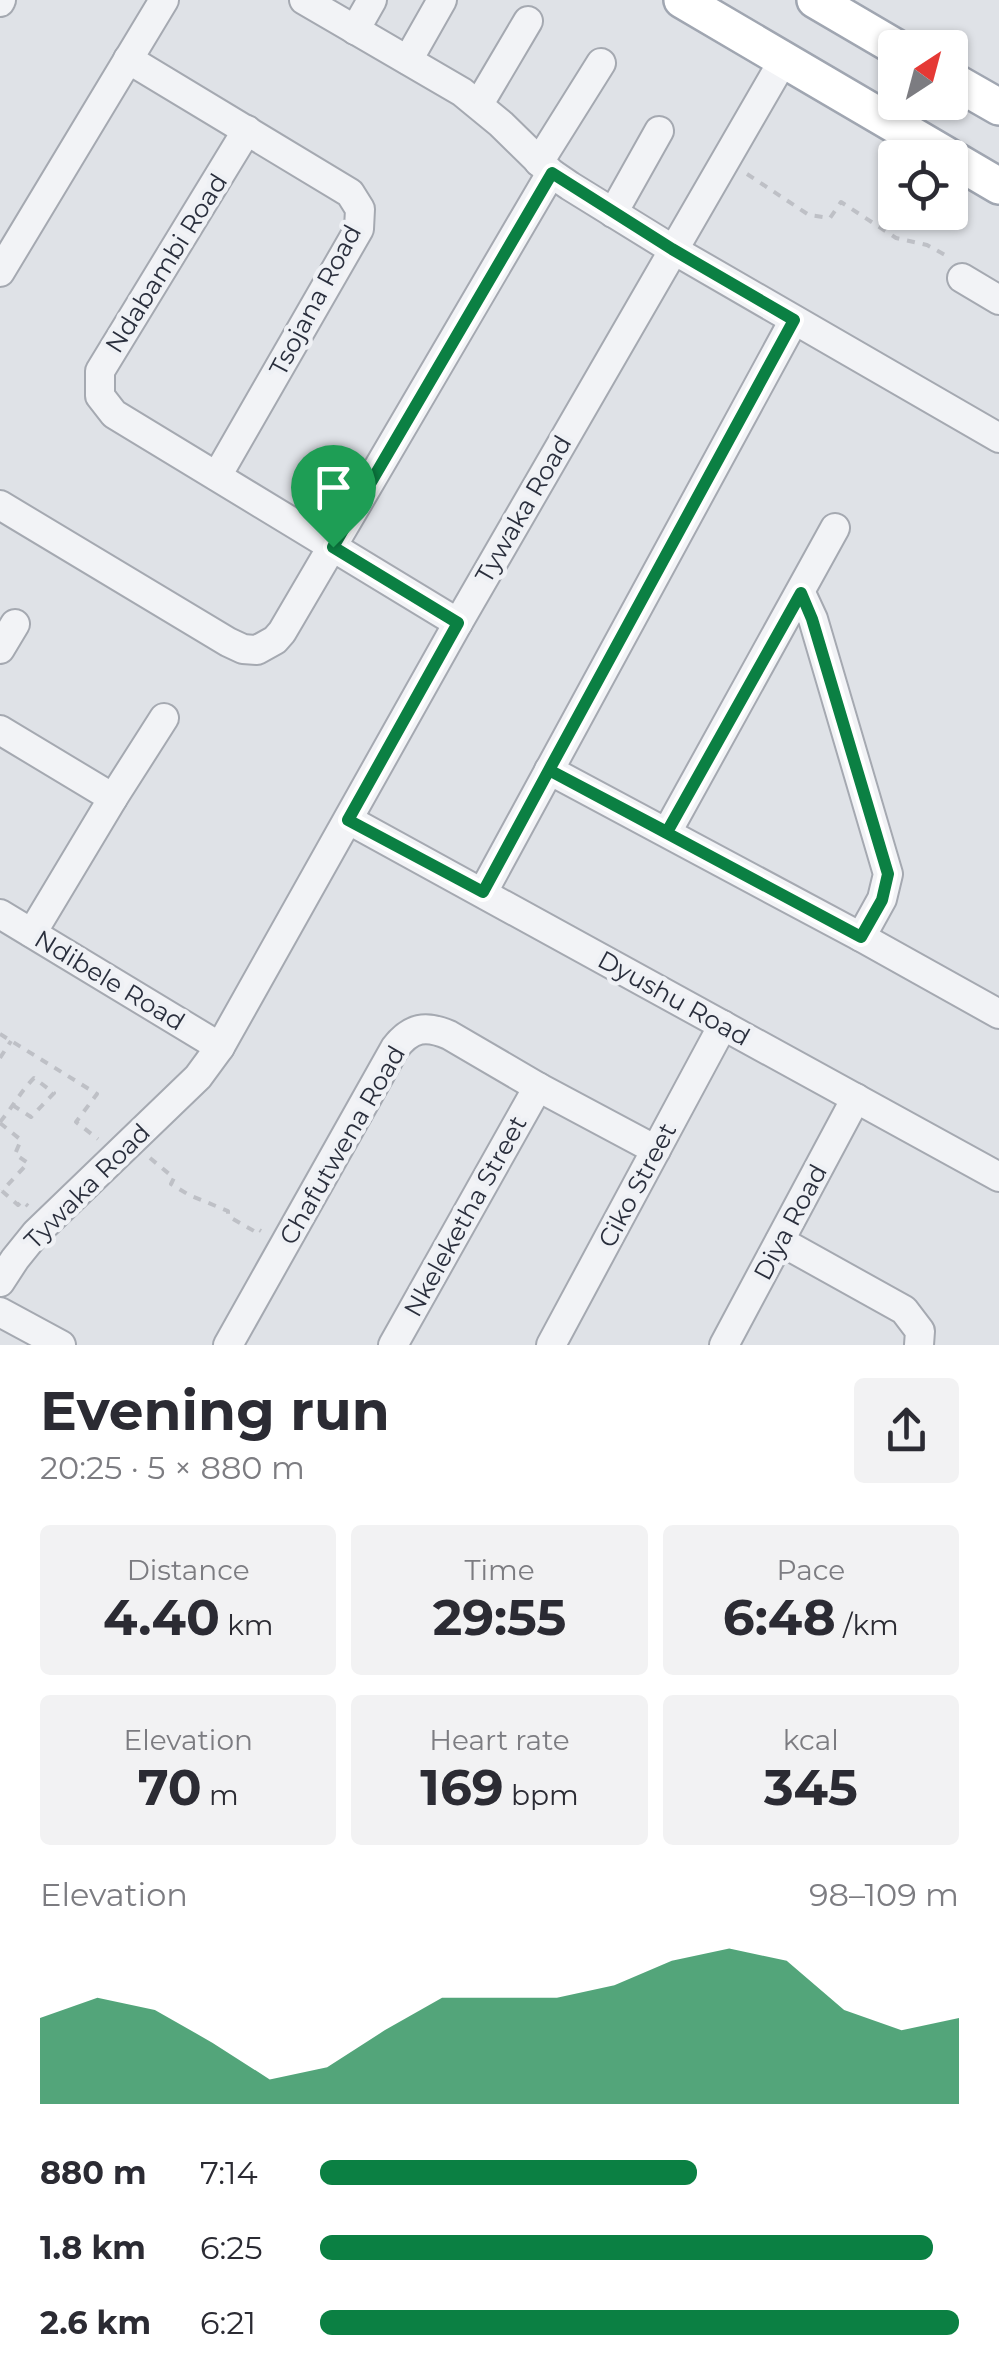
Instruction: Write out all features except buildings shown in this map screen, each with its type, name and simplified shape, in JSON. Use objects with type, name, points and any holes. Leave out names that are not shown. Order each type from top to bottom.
[{"type":"main road","points":[[682,0],[999,186]]},
{"type":"main road","points":[[816,0],[878,37]]},
{"type":"main road","points":[[968,89],[999,107]]},
{"type":"street","points":[[0,272],[164,0]]},
{"type":"street","points":[[304,0],[479,104],[545,168],[613,213],[999,438]]},
{"type":"street","points":[[356,30],[372,0]]},
{"type":"street","points":[[408,60],[442,0]]},
{"type":"street","points":[[479,104],[528,21]]},
{"type":"street","name":"Tsojana Road","points":[[128,59],[350,192],[360,208],[359,229],[217,476]]},
{"type":"street","name":"Tywaka Road","points":[[0,1282],[46,1224],[198,1077],[220,1047],[458,623],[784,59]]},
{"type":"street","points":[[0,506],[228,642],[256,650],[275,640],[333,547],[601,63]]},
{"type":"street","name":"Ndabambi Road","points":[[248,130],[100,371],[100,396],[114,414],[458,623]]},
{"type":"street","points":[[613,213],[659,131]]},
{"type":"street","points":[[962,278],[999,300]]},
{"type":"street","points":[[483,892],[794,320]]},
{"type":"street","points":[[667,832],[835,528]]},
{"type":"street","points":[[801,593],[888,874],[882,900],[861,937]]},
{"type":"street","points":[[0,650],[16,624]]},
{"type":"street","points":[[32,933],[164,718]]},
{"type":"street","points":[[0,730],[113,798]]},
{"type":"street","points":[[549,770],[999,1014]]},
{"type":"street","name":"Dyushu Road","points":[[348,820],[999,1177]]},
{"type":"street","name":"Ndibele Road","points":[[0,914],[220,1047]]},
{"type":"street","name":"Ciko Street","points":[[550,1345],[723,1025]]},
{"type":"street","name":"Chafutwena Road","points":[[228,1345],[395,1048],[411,1031],[435,1029],[450,1035],[656,1150]]},
{"type":"street","name":"Nkeleketha Street","points":[[393,1345],[538,1086]]},
{"type":"street","name":"Diya Road","points":[[724,1345],[856,1098]]},
{"type":"street","points":[[780,1240],[904,1310],[920,1331],[919,1345]]},
{"type":"street","points":[[0,1312],[61,1345]]},
{"type":"path","points":[[725,159],[809,215],[830,218],[842,202],[896,238],[928,245],[962,265],[962,278]]},
{"type":"path","points":[[0,1034],[96,1094],[76,1122],[125,1148],[142,1152],[174,1178],[170,1184],[220,1207],[228,1216],[284,1246]]},
{"type":"path","points":[[0,1058],[12,1041]]},
{"type":"path","points":[[14,1106],[31,1117],[54,1093],[34,1078],[0,1123],[20,1140],[14,1154],[28,1163],[1,1191],[18,1205],[22,1201],[46,1224]]},
{"type":"route","points":[[333,547],[458,623],[348,820],[483,892],[549,770],[667,832],[801,593],[888,874],[882,900],[861,937],[549,770],[794,320],[552,173],[333,547]]}]
